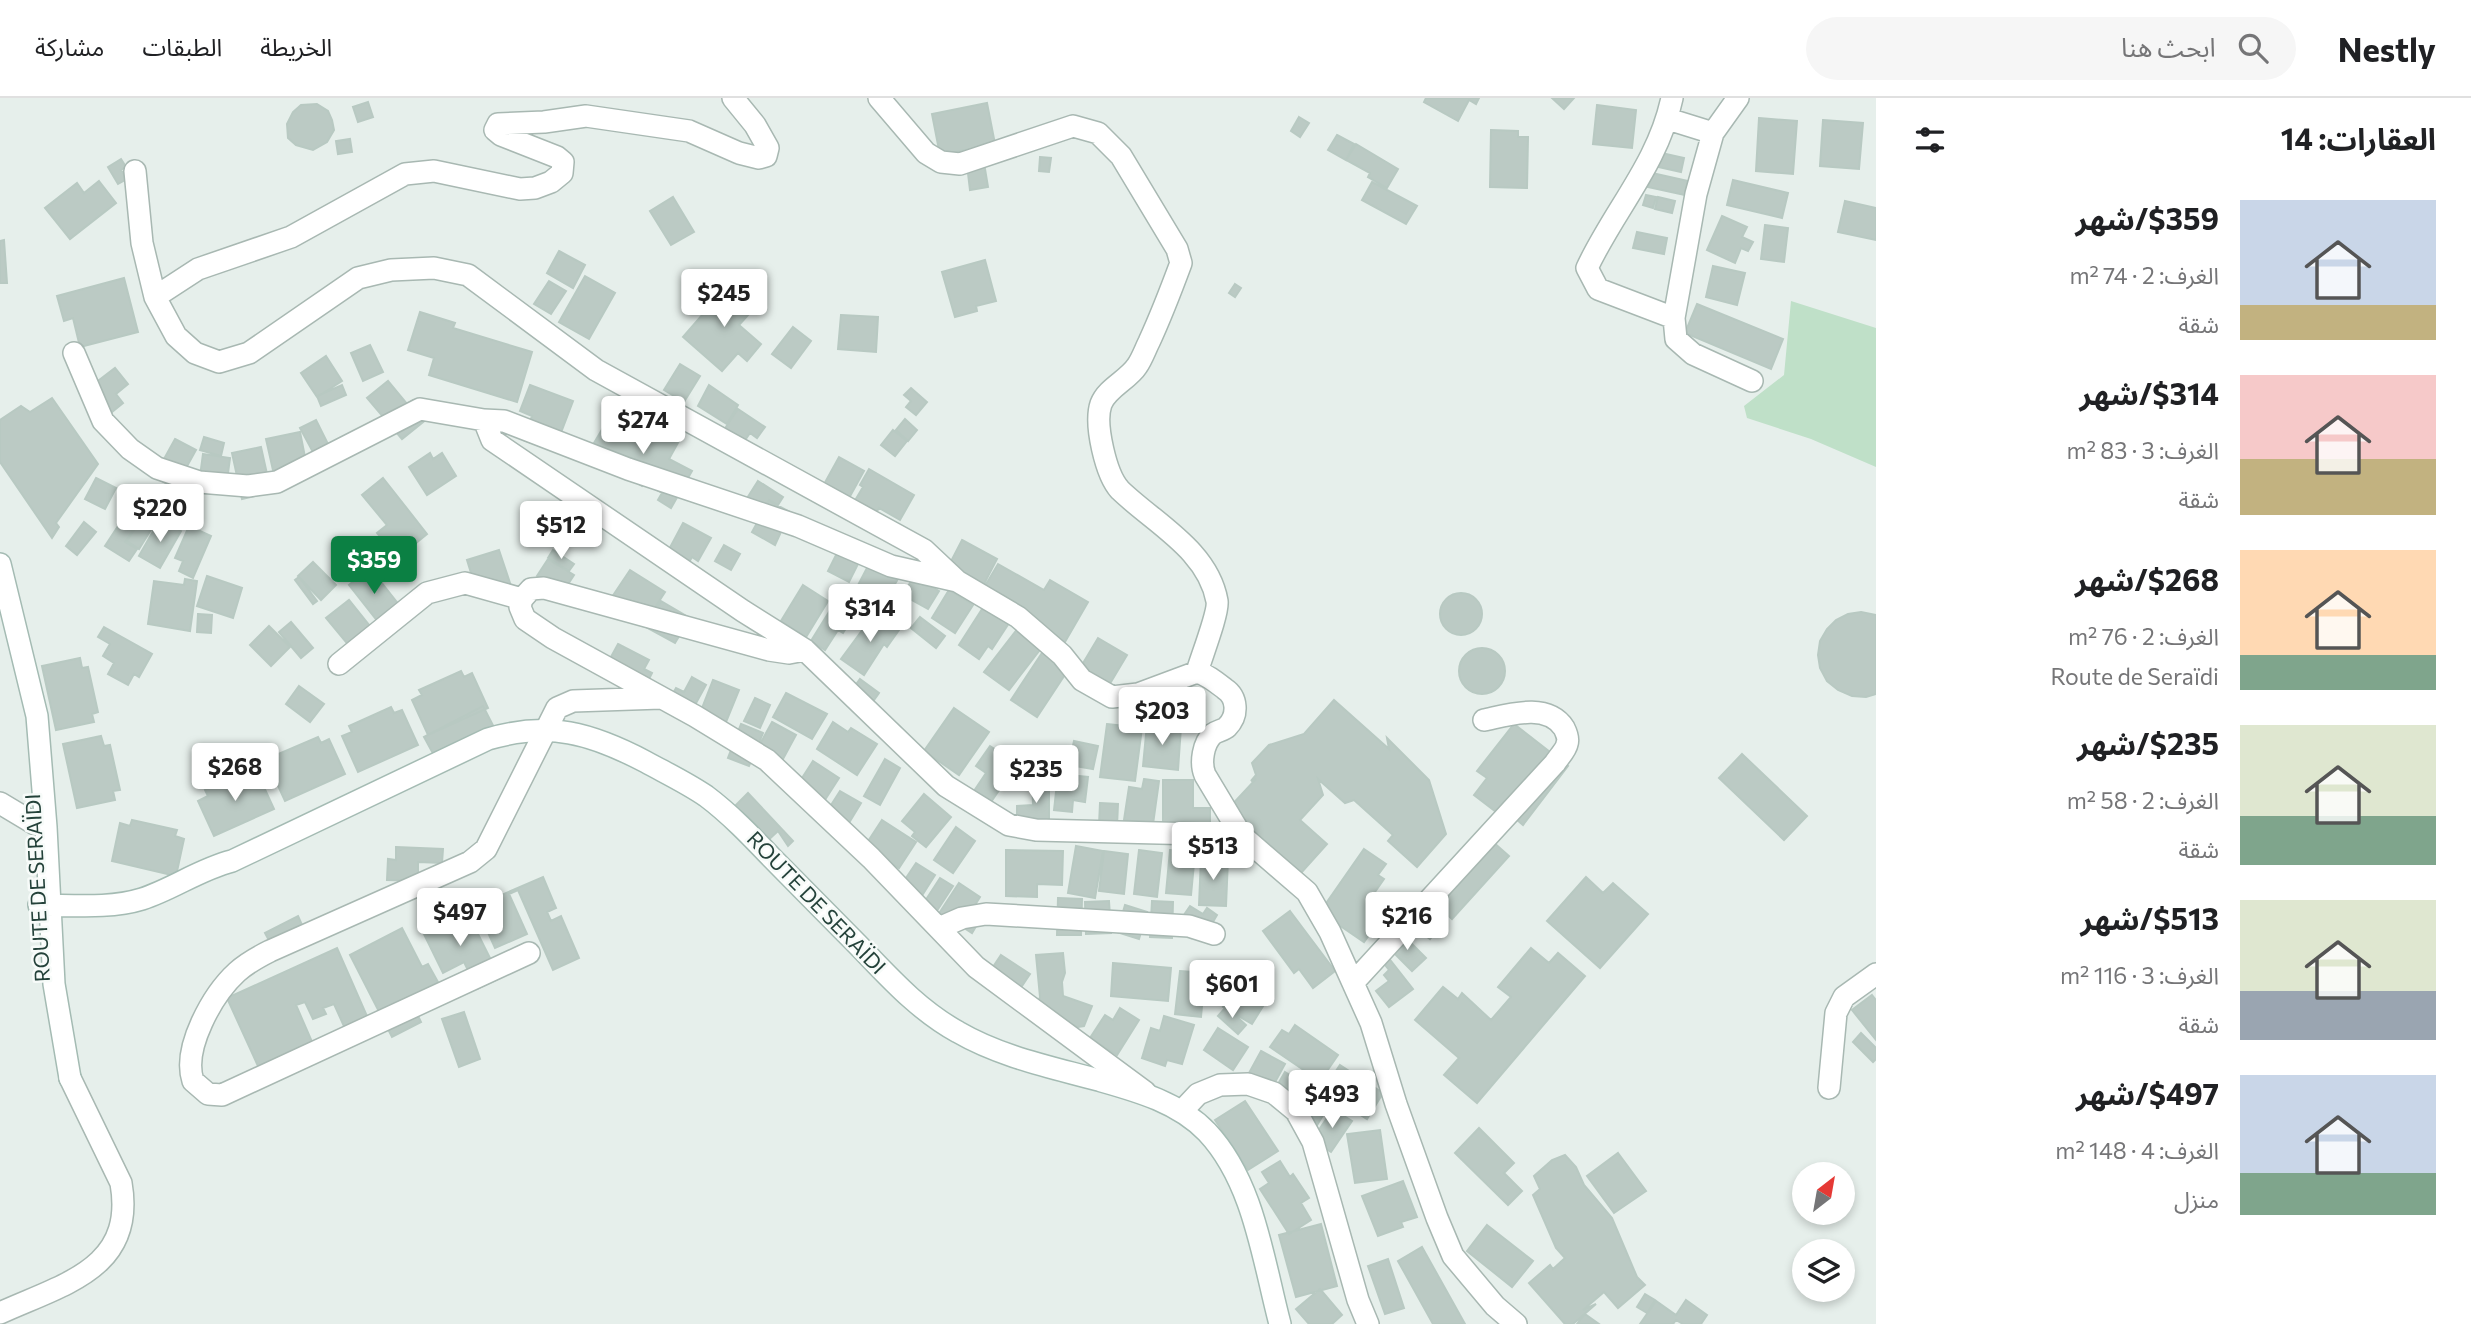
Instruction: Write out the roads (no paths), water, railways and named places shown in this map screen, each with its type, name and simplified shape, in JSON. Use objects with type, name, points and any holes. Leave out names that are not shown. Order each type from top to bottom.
[{"type":"street","points":[[155,297],[198,269],[291,237],[405,174],[434,170],[520,189],[535,188],[551,182],[562,173],[563,162],[557,157],[500,135],[495,130],[498,124],[544,122],[586,116],[689,131],[739,153],[759,158],[766,156],[768,148],[755,125],[733,98]]},
{"type":"street","points":[[879,98],[926,153],[942,162],[960,164],[1073,126],[1098,134],[1121,156],[1177,249],[1181,263],[1153,332],[1137,367],[1119,382],[1101,403],[1098,433],[1118,488],[1150,513],[1207,573],[1217,603],[1197,672]]},
{"type":"street","points":[[1740,99],[1713,133],[1696,194],[1674,318],[1676,340],[1684,347],[1693,354],[1752,381]]},
{"type":"street","points":[[1674,318],[1598,289],[1587,268],[1596,248],[1639,181],[1670,108],[1713,133]]},
{"type":"street","points":[[135,171],[142,243],[155,297],[176,336],[195,353],[219,362],[249,353],[358,278],[391,270],[433,268],[468,275],[596,370],[924,550],[957,581],[1018,617],[1062,655],[1082,680],[1112,697],[1138,694],[1197,672],[1205,674],[1224,687],[1232,694],[1236,708],[1228,726],[1213,734],[1208,742],[1202,768],[1241,835],[1307,892],[1330,932],[1371,1023],[1401,1117],[1453,1256],[1495,1306],[1516,1324]]},
{"type":"street","points":[[74,353],[103,421],[130,449],[157,468],[199,482],[247,486],[277,482],[420,409],[504,421],[628,469],[798,526],[891,566],[957,581]]},
{"type":"street","points":[[485,420],[492,440],[743,611],[806,650],[946,786],[1009,825],[1037,830],[1241,835]]},
{"type":"street","name":"ROUTE DE SERAÏDI","points":[[0,564],[32,694],[40,747],[47,1011],[70,1078],[121,1183],[124,1200],[118,1236],[98,1265],[83,1275],[0,1312]]},
{"type":"street","points":[[339,664],[427,593],[465,583],[522,599]]},
{"type":"street","points":[[806,650],[789,653],[769,650],[544,588],[531,589],[522,599],[520,607],[525,619],[553,638],[695,716],[767,761],[871,858],[976,967],[1146,1093]]},
{"type":"street","name":"ROUTE DE SERAÏDI","points":[[32,694],[29,720],[34,824],[45,912]]},
{"type":"street","points":[[529,953],[222,1095],[208,1094],[193,1081],[190,1055],[192,1047],[219,994],[237,972],[258,957],[479,856],[492,840],[552,714],[564,703],[661,698]]},
{"type":"street","points":[[1353,983],[1555,763],[1567,744],[1567,731],[1559,721],[1539,713],[1518,713],[1484,720]]},
{"type":"street","name":"ROUTE DE SERAÏDI","points":[[45,912],[123,914],[142,911],[215,875],[232,861],[488,739],[524,730],[588,736],[611,744],[707,797],[745,830],[909,998],[957,1032],[1014,1057],[1146,1093],[1182,1111],[1206,1131],[1241,1181],[1280,1324]]},
{"type":"street","points":[[2,799],[34,824]]},
{"type":"street","points":[[939,928],[962,918],[986,914],[1189,926],[1214,934]]},
{"type":"street","points":[[1829,1088],[1836,1013],[1844,997],[1876,974]]},
{"type":"street","points":[[1182,1111],[1198,1094],[1220,1085],[1248,1084],[1274,1093],[1296,1111],[1313,1142],[1358,1300],[1368,1324]]}]
